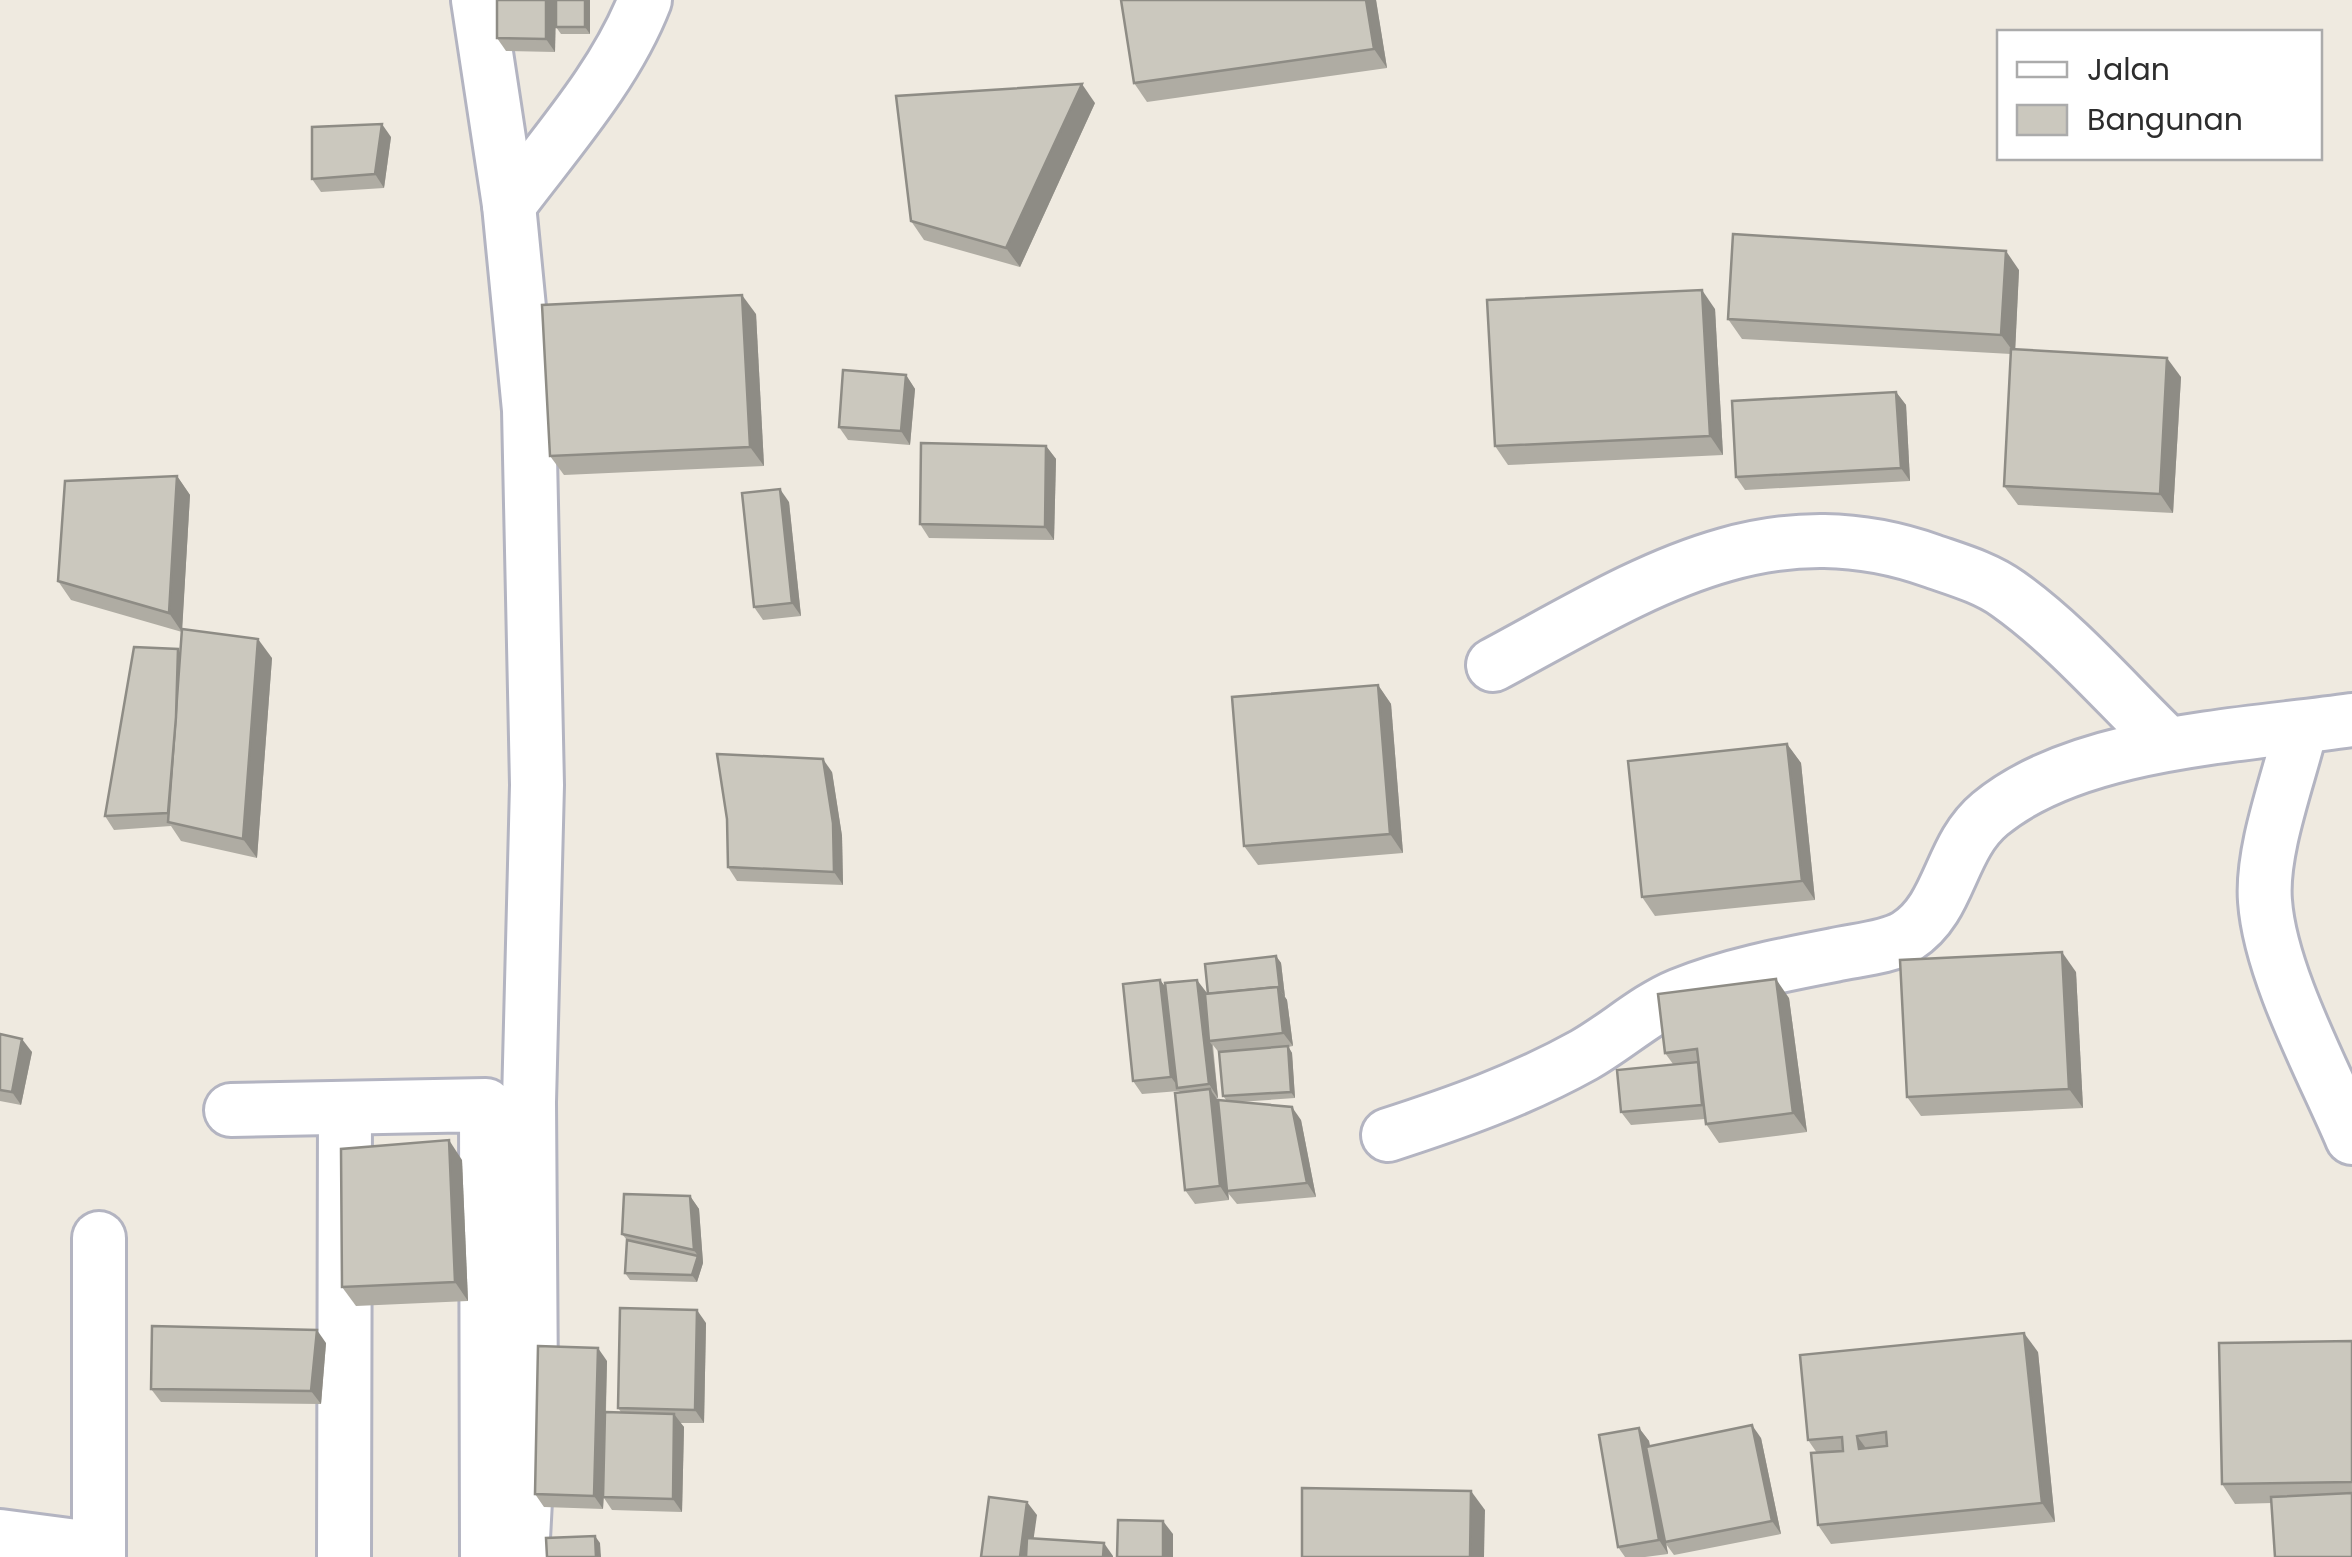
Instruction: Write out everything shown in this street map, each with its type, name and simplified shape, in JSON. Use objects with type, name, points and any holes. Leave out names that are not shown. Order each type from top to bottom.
[{"type":"street","points":[[478,0],[509,205],[529,410],[538,785],[529,1102],[531,1388],[522,1557]]},
{"type":"street","points":[[509,205],[590,96],[635,25],[644,0]]},
{"type":"street","points":[[1493,664],[1622,596],[1705,559],[1767,542],[1838,539],[1905,551],[1970,574],[2006,592],[2168,744]]},
{"type":"street","points":[[1388,1135],[1478,1106],[1537,1080],[1677,996],[1754,971],[1903,939],[1932,916],[1968,836],[1992,812],[2091,765],[2168,744],[2352,720]]},
{"type":"street","points":[[2301,728],[2269,856],[2264,897],[2272,946],[2352,1138]]},
{"type":"street","points":[[231,1110],[486,1105],[487,1557]]},
{"type":"street","points":[[344,1557],[345,1108]]},
{"type":"street","points":[[0,1536],[99,1553],[98,1238]]},
{"type":"building","points":[[497,0],[546,0],[546,39],[497,38]]},
{"type":"building","points":[[556,0],[585,0],[585,27],[556,27]]},
{"type":"building","points":[[1121,0],[1366,0],[1374,49],[1134,83]]},
{"type":"building","points":[[1082,84],[1006,248],[911,221],[896,96]]},
{"type":"building","points":[[382,124],[375,174],[312,179],[312,127]]},
{"type":"building","points":[[1733,234],[2006,251],[2001,335],[1728,319]]},
{"type":"building","points":[[1702,290],[1710,436],[1495,446],[1487,300]]},
{"type":"building","points":[[742,295],[750,447],[550,456],[542,305]]},
{"type":"building","points":[[2011,349],[2167,358],[2160,494],[2004,486]]},
{"type":"building","points":[[843,370],[906,375],[901,431],[839,427]]},
{"type":"building","points":[[1896,392],[1901,468],[1736,477],[1732,401]]},
{"type":"building","points":[[921,443],[1046,446],[1045,527],[920,524]]},
{"type":"building","points":[[177,476],[169,613],[58,581],[65,481]]},
{"type":"building","points":[[780,489],[792,603],[754,607],[742,493]]},
{"type":"building","points":[[182,629],[258,639],[243,839],[168,822]]},
{"type":"building","points":[[134,647],[178,649],[168,813],[105,816]]},
{"type":"building","points":[[1378,685],[1390,834],[1244,846],[1232,697]]},
{"type":"building","points":[[1787,744],[1802,881],[1642,897],[1628,761]]},
{"type":"building","points":[[717,754],[823,759],[833,823],[834,872],[728,867],[727,819]]},
{"type":"building","points":[[2062,952],[2069,1089],[1907,1097],[1900,960]]},
{"type":"building","points":[[1276,956],[1280,990],[1278,987],[1208,994],[1205,964]]},
{"type":"building","points":[[1776,979],[1793,1113],[1706,1124],[1697,1049],[1665,1053],[1658,994]]},
{"type":"building","points":[[1160,980],[1171,1077],[1133,1081],[1123,984]]},
{"type":"building","points":[[1197,980],[1209,1084],[1177,1088],[1165,983]]},
{"type":"building","points":[[1278,987],[1283,1033],[1209,1041],[1205,994]]},
{"type":"building","points":[[0,1034],[22,1039],[12,1092],[0,1090]]},
{"type":"building","points":[[1288,1046],[1291,1092],[1223,1096],[1219,1052]]},
{"type":"building","points":[[1698,1062],[1702,1105],[1621,1112],[1617,1070]]},
{"type":"building","points":[[1210,1089],[1220,1186],[1185,1190],[1175,1093]]},
{"type":"building","points":[[1218,1100],[1292,1107],[1307,1183],[1227,1191]]},
{"type":"building","points":[[449,1140],[455,1282],[342,1287],[341,1149]]},
{"type":"building","points":[[624,1194],[690,1196],[694,1250],[622,1234]]},
{"type":"building","points":[[627,1240],[698,1256],[692,1275],[625,1273]]},
{"type":"building","points":[[620,1308],[697,1310],[695,1410],[618,1408]]},
{"type":"building","points":[[152,1326],[317,1330],[311,1391],[151,1389]]},
{"type":"building","points":[[2024,1333],[2042,1503],[1818,1525],[1811,1453],[1843,1451],[1842,1437],[1808,1440],[1800,1355]],"holes":[[[1886,1432],[1887,1446],[1859,1449],[1857,1436]]]},
{"type":"building","points":[[2352,1341],[2352,1482],[2222,1484],[2219,1343]]},
{"type":"building","points":[[538,1346],[598,1348],[594,1496],[535,1494]]},
{"type":"building","points":[[605,1412],[674,1414],[673,1499],[603,1497]]},
{"type":"building","points":[[1752,1425],[1772,1521],[1665,1542],[1646,1447]]},
{"type":"building","points":[[1639,1428],[1659,1540],[1618,1547],[1599,1435]]},
{"type":"building","points":[[1302,1488],[1471,1491],[1470,1557],[1302,1557]]},
{"type":"building","points":[[2352,1493],[2352,1557],[2275,1557],[2271,1497]]},
{"type":"building","points":[[989,1497],[1027,1502],[1020,1557],[981,1557]]},
{"type":"building","points":[[1118,1520],[1163,1521],[1163,1557],[1117,1557]]},
{"type":"building","points":[[595,1536],[596,1557],[547,1557],[546,1538]]},
{"type":"building","points":[[1027,1538],[1104,1543],[1103,1557],[1026,1557]]}]
